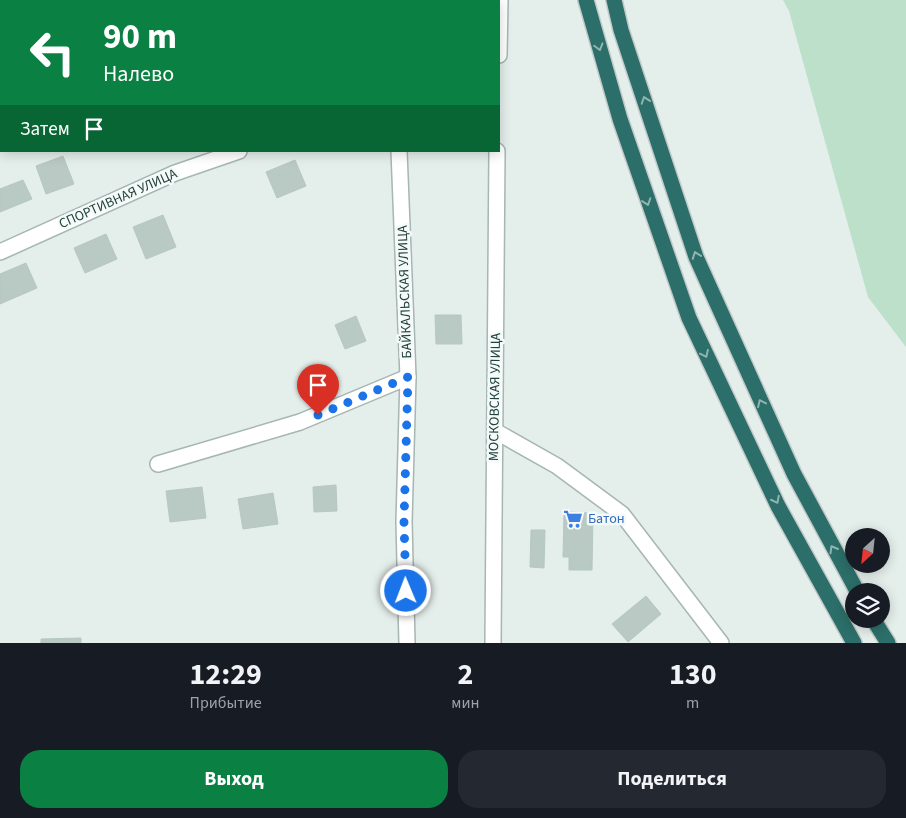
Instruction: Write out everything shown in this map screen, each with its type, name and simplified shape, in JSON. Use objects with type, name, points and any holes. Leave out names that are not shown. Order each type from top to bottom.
[{"type":"highway","points":[[586,0],[623,128],[688,318],[783,514],[854,643]]},
{"type":"highway","points":[[614,0],[621,30],[696,257],[794,474],[853,583]]},
{"type":"highway","points":[[879,628],[888,643]]},
{"type":"street","name":"СПОРТИВНАЯ УЛИЦА","points":[[0,252],[175,172],[236,152]]},
{"type":"street","name":"БАЙКАЛЬСКАЯ УЛИЦА","points":[[399,152],[408,377],[404,522],[407,643]]},
{"type":"street","name":"МОСКОВСКАЯ УЛИЦА","points":[[493,643],[497,152]]},
{"type":"street","points":[[158,464],[300,422],[408,377]]},
{"type":"street","points":[[494,431],[557,466],[622,514],[721,643]]},
{"type":"green space","points":[[783,0],[906,0],[906,347],[868,297],[789,11]]},
{"type":"building","points":[[63,156],[74,184],[46,194],[36,166]]},
{"type":"building","points":[[295,160],[306,186],[277,198],[266,172]]},
{"type":"building","points":[[23,180],[32,199],[0,212],[0,189]]},
{"type":"building","points":[[163,215],[176,247],[146,259],[133,227]]},
{"type":"building","points":[[106,234],[117,259],[85,273],[74,248]]},
{"type":"building","points":[[26,263],[37,288],[0,304],[0,274]]},
{"type":"building","points":[[435,315],[461,315],[462,344],[436,344]]},
{"type":"building","points":[[356,316],[366,341],[345,349],[335,325]]},
{"type":"building","points":[[336,485],[337,511],[314,512],[313,487]]},
{"type":"building","points":[[202,487],[206,518],[170,522],[166,491]]},
{"type":"building","points":[[273,493],[278,524],[243,529],[238,499]]},
{"type":"building","points":[[564,512],[593,513],[592,570],[569,570],[569,557],[563,557]]},
{"type":"building","points":[[531,530],[545,530],[544,568],[530,567]]},
{"type":"building","points":[[646,596],[661,614],[628,642],[612,624]]},
{"type":"building","points":[[81,638],[81,643],[41,643],[41,639]]},
{"type":"place","name":"Батон","points":[[573,519]]},
{"type":"route","points":[[318,415],[408,377],[404,522],[406,591]]}]
